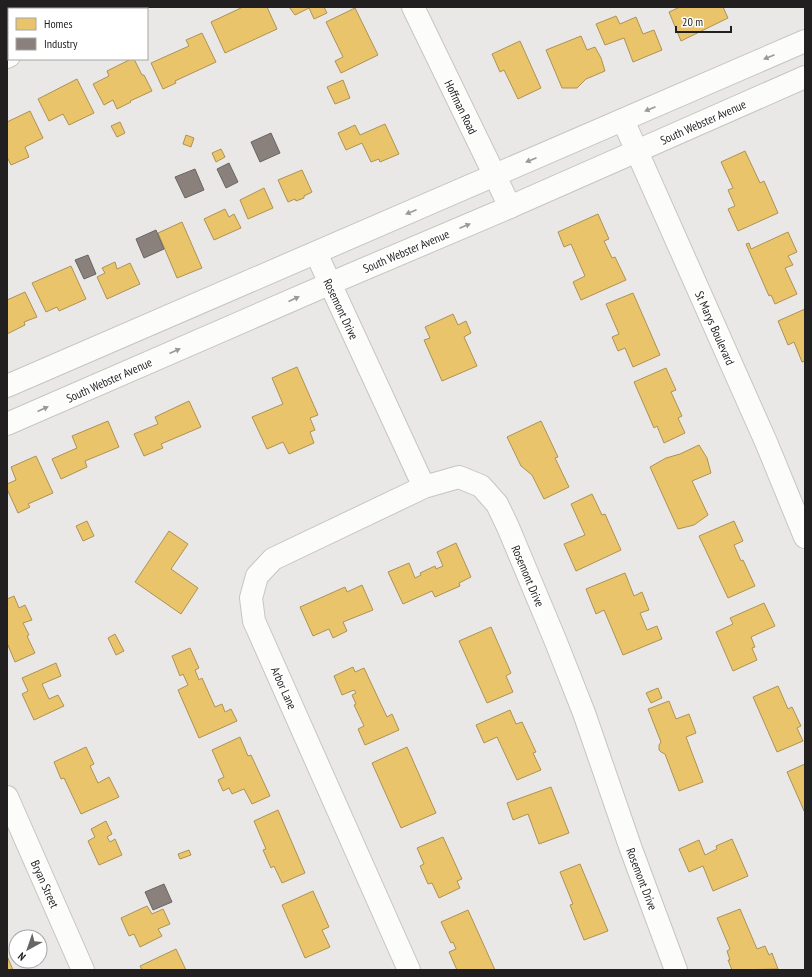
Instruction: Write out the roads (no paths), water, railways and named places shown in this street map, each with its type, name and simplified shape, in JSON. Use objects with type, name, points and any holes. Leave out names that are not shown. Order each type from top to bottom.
[{"type":"street","name":"Hoffman Road","points":[[413,7],[510,207]]},
{"type":"street","points":[[7,386],[805,41]]},
{"type":"street","name":"South Webster Avenue","points":[[7,424],[510,207],[805,77]]},
{"type":"street","name":"St Marys Boulevard","points":[[623,120],[766,442],[805,537]]},
{"type":"street","name":"Rosemont Drive","points":[[316,253],[424,487],[459,477],[482,486],[497,504],[556,642],[584,713],[631,849],[676,970]]},
{"type":"street","name":"Arbor Lane","points":[[409,970],[254,621],[251,598],[257,576],[273,559],[424,487]]},
{"type":"street","name":"Bryan Street","points":[[7,797],[83,970]]}]
